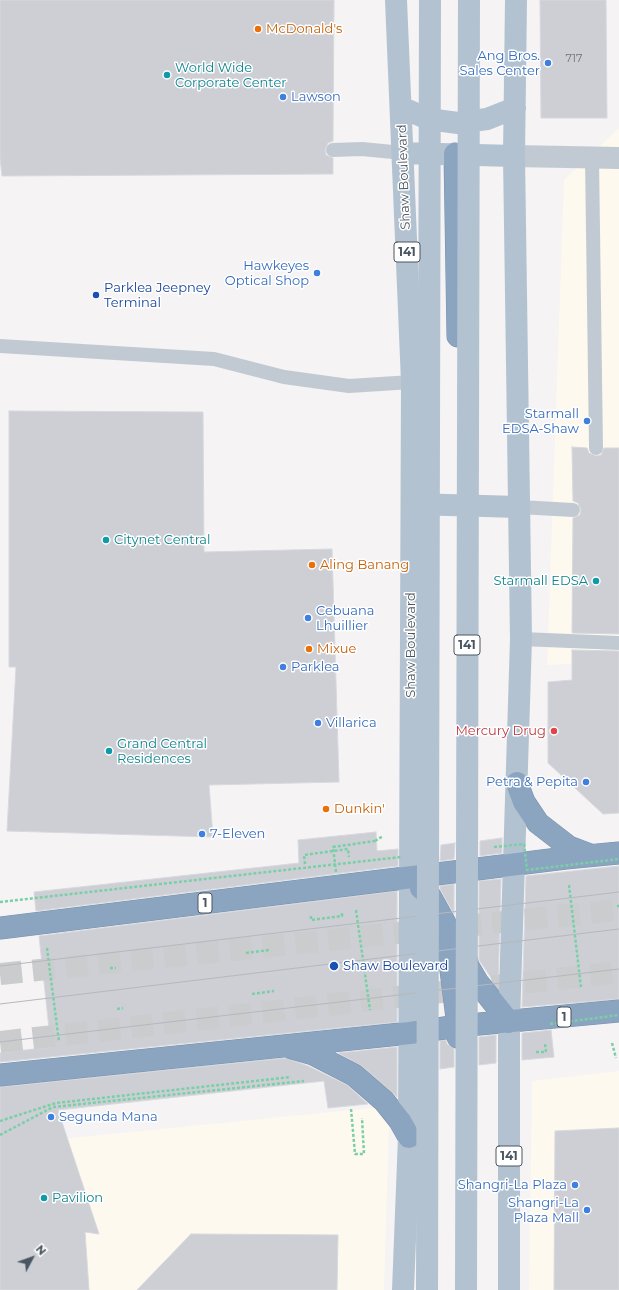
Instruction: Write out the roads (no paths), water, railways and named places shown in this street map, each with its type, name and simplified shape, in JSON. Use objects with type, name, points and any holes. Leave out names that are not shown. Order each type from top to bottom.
[{"type":"highway","points":[[455,154],[461,506],[460,826],[457,872],[463,947],[468,966],[478,983],[509,1022]]},
{"type":"highway","points":[[517,783],[524,802],[538,824],[568,847],[591,855]]},
{"type":"highway","name":"1","points":[[0,928],[408,867],[457,872],[513,865],[567,862],[591,855],[619,853]]},
{"type":"highway","points":[[408,867],[430,896],[445,923],[458,1026],[457,1290]]},
{"type":"highway","name":"1","points":[[0,1075],[410,1033],[458,1026],[585,1018],[619,1011]]},
{"type":"highway","points":[[281,1046],[313,1054],[354,1075],[384,1101],[400,1121],[409,1137]]},
{"type":"main road","name":"Shaw Boulevard","points":[[396,0],[412,382],[411,829],[408,867],[410,1033],[409,1137],[403,1290]]},
{"type":"main road","name":"Shaw Boulevard","points":[[427,1290],[430,0]]},
{"type":"main road","name":"141","points":[[466,1290],[469,0]]},
{"type":"main road","name":"141","points":[[509,1290],[509,1022],[521,639],[514,156],[516,0]]},
{"type":"main road","points":[[401,107],[428,119],[453,123],[473,122],[487,119],[515,108]]},
{"type":"main road","points":[[453,123],[455,154]]},
{"type":"main road","points":[[403,153],[514,156]]},
{"type":"main road","points":[[412,504],[519,507]]},
{"type":"street","points":[[514,156],[619,158]]},
{"type":"lane","points":[[333,150],[362,149],[403,153]]},
{"type":"lane","points":[[592,158],[596,448]]},
{"type":"lane","points":[[0,346],[214,359],[284,377],[349,386],[412,382]]},
{"type":"lane","points":[[519,507],[573,510]]},
{"type":"lane","points":[[600,642],[619,636]]},
{"type":"lane","points":[[521,639],[619,643]]},
{"type":"tunnel","points":[[0,974],[619,910]]},
{"type":"tunnel","points":[[0,1042],[619,972]]},
{"type":"tram line","points":[[0,966],[619,892]]},
{"type":"tram line","points":[[0,1004],[619,929]]},
{"type":"tram line","points":[[0,1042],[619,969]]},
{"type":"place","name":"McDonald's","points":[[258,29]]},
{"type":"place","name":"Ang Bros. Sales Center","points":[[548,63]]},
{"type":"place","name":"World Wide Corporate Center","points":[[167,75]]},
{"type":"place","name":"Lawson","points":[[283,97]]},
{"type":"place","name":"Hawkeyes Optical Shop","points":[[317,273]]},
{"type":"place","name":"Parklea Jeepney Terminal","points":[[96,295]]},
{"type":"place","name":"Starmall EDSA-Shaw","points":[[587,421]]},
{"type":"place","name":"Citynet Central","points":[[106,540]]},
{"type":"place","name":"Aling Banang","points":[[312,565]]},
{"type":"place","name":"Starmall EDSA","points":[[596,581]]},
{"type":"place","name":"Cebuana Lhuillier","points":[[308,618]]},
{"type":"place","name":"Mixue","points":[[309,649]]},
{"type":"place","name":"Parklea","points":[[283,667]]},
{"type":"place","name":"Villarica","points":[[318,723]]},
{"type":"place","name":"Mercury Drug","points":[[554,731]]},
{"type":"place","name":"Grand Central Residences","points":[[109,751]]},
{"type":"place","name":"Petra & Pepita","points":[[586,782]]},
{"type":"place","name":"Dunkin'","points":[[326,809]]},
{"type":"place","name":"7-Eleven","points":[[202,834]]},
{"type":"place","name":"Shaw Boulevard","points":[[334,966]]},
{"type":"place","name":"Segunda Mana","points":[[51,1117]]},
{"type":"place","name":"Shangri-La Plaza","points":[[575,1185]]},
{"type":"place","name":"Pavilion","points":[[44,1198]]},
{"type":"place","name":"Shangri-La Plaza Mall","points":[[587,1210]]}]
